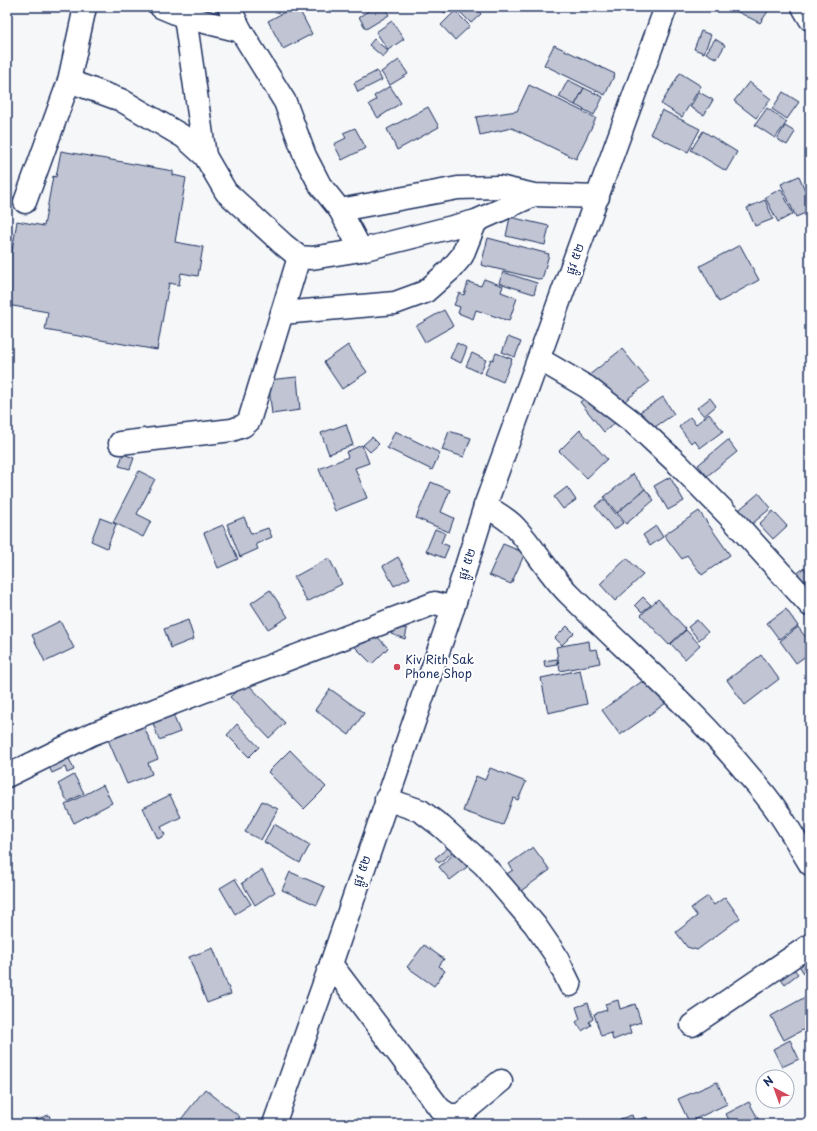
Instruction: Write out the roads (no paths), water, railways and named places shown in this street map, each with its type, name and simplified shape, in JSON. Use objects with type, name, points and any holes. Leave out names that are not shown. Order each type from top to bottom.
[{"type":"street","points":[[25,202],[69,81],[85,7]]},
{"type":"street","points":[[161,7],[185,17],[241,31]]},
{"type":"street","points":[[228,7],[241,31],[285,102],[305,156],[320,185],[340,210],[361,250]]},
{"type":"street","name":"ផ្លូវ ៥២","points":[[274,1124],[331,964],[386,799],[453,608],[485,506],[666,7]]},
{"type":"street","points":[[803,7],[810,19]]},
{"type":"street","points":[[185,17],[204,156]]},
{"type":"street","points":[[69,81],[121,100],[184,137],[204,156],[226,192],[283,244],[299,256],[312,258],[361,250],[476,221],[534,195]]},
{"type":"street","points":[[340,210],[458,188],[499,188],[534,195],[598,197]]},
{"type":"street","points":[[282,314],[395,303],[425,292],[450,270],[462,256],[476,221]]},
{"type":"street","points":[[120,443],[232,430],[243,426],[249,420],[299,256]]},
{"type":"street","points":[[539,359],[587,387],[634,424],[678,464],[732,519],[810,606]]},
{"type":"street","points":[[485,506],[514,525],[563,588],[627,651],[652,673],[720,742],[751,777],[780,815],[810,864]]},
{"type":"street","points":[[7,776],[92,734],[427,606],[435,603],[453,608]]},
{"type":"street","points":[[386,799],[421,811],[442,827],[484,865],[535,925],[556,954],[570,985]]},
{"type":"street","points":[[692,1025],[810,945]]},
{"type":"street","points":[[331,964],[440,1108],[449,1115],[460,1115],[501,1081]]},
{"type":"place","name":"Kiv Rith Sak Phone Shop","points":[[397,667]]}]
